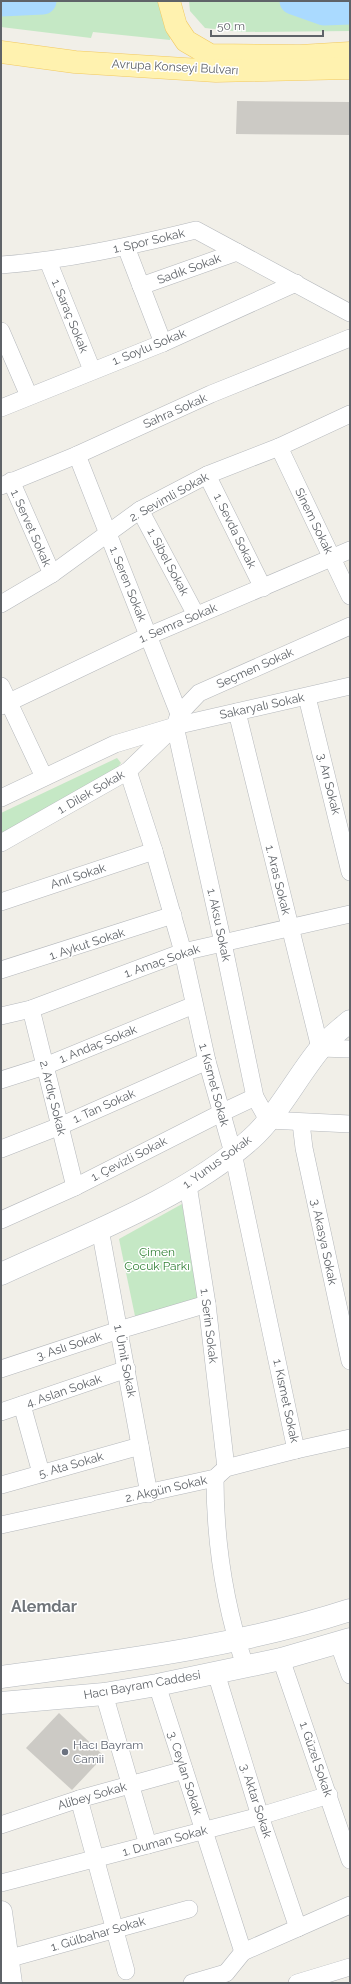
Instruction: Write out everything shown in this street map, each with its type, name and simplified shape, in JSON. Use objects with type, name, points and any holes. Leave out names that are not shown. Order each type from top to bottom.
[{"type":"main road","points":[[169,1],[176,26],[186,41],[210,55],[300,56],[350,53]]},
{"type":"main road","name":"Avrupa Konseyi Bulvarı","points":[[1,52],[75,62],[216,71],[350,68]]},
{"type":"main road","name":"1. Yunus Sokak","points":[[1,1274],[100,1229],[188,1185],[233,1153],[252,1138],[268,1120],[320,1048],[350,1021]]},
{"type":"main road","points":[[1,1677],[158,1656],[308,1624],[350,1610]]},
{"type":"main road","name":"Hacı Bayram Caddesi","points":[[1,1703],[104,1694],[157,1685],[281,1659],[344,1640]]},
{"type":"main road","points":[[1,1912],[4,1954],[11,1983]]},
{"type":"street","name":"1. Spor Sokak","points":[[1,265],[48,261],[126,247],[196,230],[350,313]]},
{"type":"street","name":"Sadık Sokak","points":[[126,247],[163,343]]},
{"type":"street","name":"Sadık Sokak","points":[[141,286],[237,252]]},
{"type":"street","name":"1. Saraç Sokak","points":[[48,261],[92,370]]},
{"type":"street","name":"1. Soylu Sokak","points":[[1,408],[92,370],[163,343],[296,283]]},
{"type":"street","points":[[1,331],[29,396]]},
{"type":"street","name":"Sahra Sokak","points":[[6,484],[77,455],[211,394],[350,338]]},
{"type":"street","name":"2. Sevimli Sokak","points":[[1,604],[52,574],[140,510],[207,475],[349,419]]},
{"type":"street","name":"Sinem Sokak","points":[[279,447],[350,596]]},
{"type":"street","name":"1. Seren Sokak","points":[[77,455],[148,636],[177,720]]},
{"type":"street","name":"1. Sevda Sokak","points":[[207,475],[263,588]]},
{"type":"street","name":"1. Servet Sokak","points":[[6,484],[52,574]]},
{"type":"street","name":"1. Sibel Sokak","points":[[140,510],[196,615]]},
{"type":"street","name":"1. Semra Sokak","points":[[5,704],[148,636],[350,550]]},
{"type":"street","name":"Seçmen Sokak","points":[[177,720],[199,693],[350,626]]},
{"type":"street","points":[[1,686],[5,704],[44,777]]},
{"type":"street","name":"Sakaryalı Sokak","points":[[177,720],[237,712],[350,688]]},
{"type":"street","name":"3. Arı Sokak","points":[[307,697],[350,872]]},
{"type":"street","name":"1. Aras Sokak","points":[[237,712],[320,1048]]},
{"type":"street","points":[[1,798],[115,744],[177,720]]},
{"type":"street","name":"1. Dilek Sokak","points":[[1,843],[128,771],[177,720]]},
{"type":"street","name":"1. Aksu Sokak","points":[[177,720],[255,1097],[268,1120]]},
{"type":"street","name":"1. Kısmet Sokak","points":[[128,771],[173,915],[183,952],[206,1061],[233,1153],[296,1450]]},
{"type":"street","name":"Anıl Sokak","points":[[1,902],[154,851]]},
{"type":"street","name":"1. Amaç Sokak","points":[[1,1016],[31,1009],[183,952],[350,914]]},
{"type":"street","name":"1. Aykut Sokak","points":[[1,970],[173,915]]},
{"type":"street","name":"1. Andaç Sokak","points":[[1,1080],[45,1066],[194,1005]]},
{"type":"street","name":"2. Ardıç Sokak","points":[[31,1009],[75,1187]]},
{"type":"street","points":[[320,1048],[350,1049]]},
{"type":"street","name":"1. Tan Sokak","points":[[1,1149],[60,1126],[206,1061]]},
{"type":"street","name":"1. Çevizli Sokak","points":[[1,1220],[75,1187],[255,1097]]},
{"type":"street","points":[[268,1120],[301,1123],[350,1124]]},
{"type":"street","name":"3. Akasya Sokak","points":[[301,1123],[304,1148],[350,1361]]},
{"type":"street","name":"1. Serin Sokak","points":[[188,1185],[207,1304],[221,1473],[215,1514],[221,1561],[237,1640],[245,1666]]},
{"type":"street","name":"1. Ümit Sokak","points":[[100,1229],[149,1494]]},
{"type":"street","name":"3. Aslı Sokak","points":[[1,1369],[119,1330],[207,1304]]},
{"type":"street","name":"4. Aslan Sokak","points":[[1,1412],[127,1369]]},
{"type":"street","points":[[22,1405],[42,1473]]},
{"type":"street","name":"2. Akgün Sokak","points":[[1,1525],[149,1494],[296,1450],[350,1438]]},
{"type":"street","name":"5. Ata Sokak","points":[[1,1485],[140,1446]]},
{"type":"street","points":[[344,1640],[350,1674]]},
{"type":"street","name":"1. Güzel Sokak","points":[[281,1659],[350,1860]]},
{"type":"street","name":"3. Aktar Sokak","points":[[216,1673],[260,1816],[298,1928]]},
{"type":"street","name":"3. Ceylan Sokak","points":[[157,1685],[243,1952]]},
{"type":"street","points":[[104,1694],[148,1845]]},
{"type":"street","name":"Alibey Sokak","points":[[1,1825],[79,1799],[184,1770]]},
{"type":"street","name":"1. Duman Sokak","points":[[1,1883],[260,1816],[328,1795]]},
{"type":"street","points":[[79,1799],[126,1971]]},
{"type":"street","points":[[192,1983],[227,1978],[243,1952],[350,1905]]},
{"type":"street","name":"1. Gülbahar Sokak","points":[[4,1954],[189,1909]]},
{"type":"street","points":[[297,1983],[350,1967]]},
{"type":"green space","points":[[1,1],[163,1],[171,27],[170,40],[93,32],[91,38],[1,27]]},
{"type":"green space","points":[[189,1],[350,1],[350,31],[241,32],[205,28],[190,11]]},
{"type":"green space","points":[[117,758],[121,763],[114,772],[1,836],[1,813]]},
{"type":"green space","name":"Çimen Çocuk Parkı","points":[[182,1204],[199,1299],[135,1316],[119,1239]]},
{"type":"building","points":[[237,101],[350,102],[350,135],[236,134]]},
{"type":"building","name":"Hacı Bayram Camii","points":[[59,1713],[104,1756],[72,1790],[26,1748]]},
{"type":"waterway","points":[[1,3],[43,1]]},
{"type":"waterway","points":[[293,1],[324,12],[350,11]]},
{"type":"place","name":"Hacı Bayram Camii","points":[[65,1752]]},
{"type":"district","name":"Alemdar","points":[[44,1606]]}]
